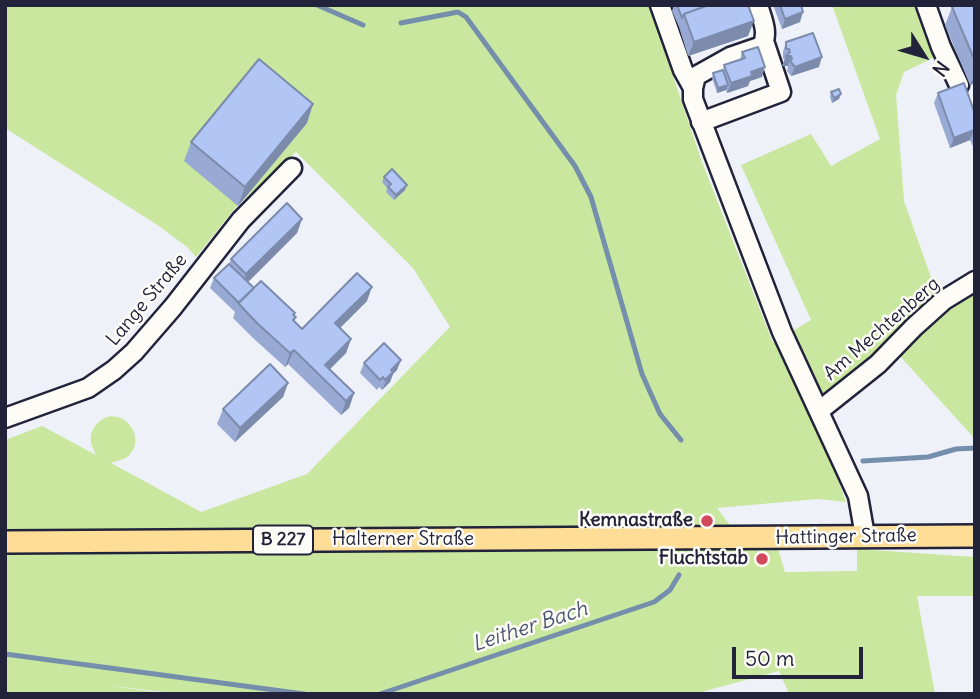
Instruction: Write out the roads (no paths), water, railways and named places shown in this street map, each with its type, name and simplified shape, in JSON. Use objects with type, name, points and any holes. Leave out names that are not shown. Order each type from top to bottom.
[{"type":"main road","name":"Hattinger Straße","points":[[717,537],[975,536]]},
{"type":"main road","name":"Halterner Straße","points":[[5,542],[717,537]]},
{"type":"street","points":[[660,5],[683,70],[693,88]]},
{"type":"street","points":[[701,122],[781,92],[764,41],[764,23],[758,5]]},
{"type":"street","points":[[926,5],[941,47],[959,85]]},
{"type":"street","points":[[764,41],[762,46],[730,57],[696,76],[693,99],[782,332],[858,496],[865,536]]},
{"type":"street","name":"Lange Straße","points":[[5,418],[88,388],[114,370],[134,352],[173,307],[241,220],[292,168]]},
{"type":"street","name":"Am Mechtenberg","points":[[819,411],[878,364],[944,300],[975,281]]},
{"type":"waterway","points":[[317,5],[363,25]]},
{"type":"waterway","points":[[401,23],[458,12],[466,17],[575,166],[591,197],[642,374],[660,414],[681,440]]},
{"type":"waterway","name":"Leither Bach","points":[[863,461],[928,457],[956,449],[975,448]]},
{"type":"waterway","name":"Leither Bach","points":[[380,694],[654,602],[670,590],[679,575]]},
{"type":"waterway","name":"Leither Bach","points":[[5,654],[304,694]]},
{"type":"place","name":"Kemnastraße","points":[[707,521]]},
{"type":"place","name":"Fluchtstab","points":[[762,559]]}]
